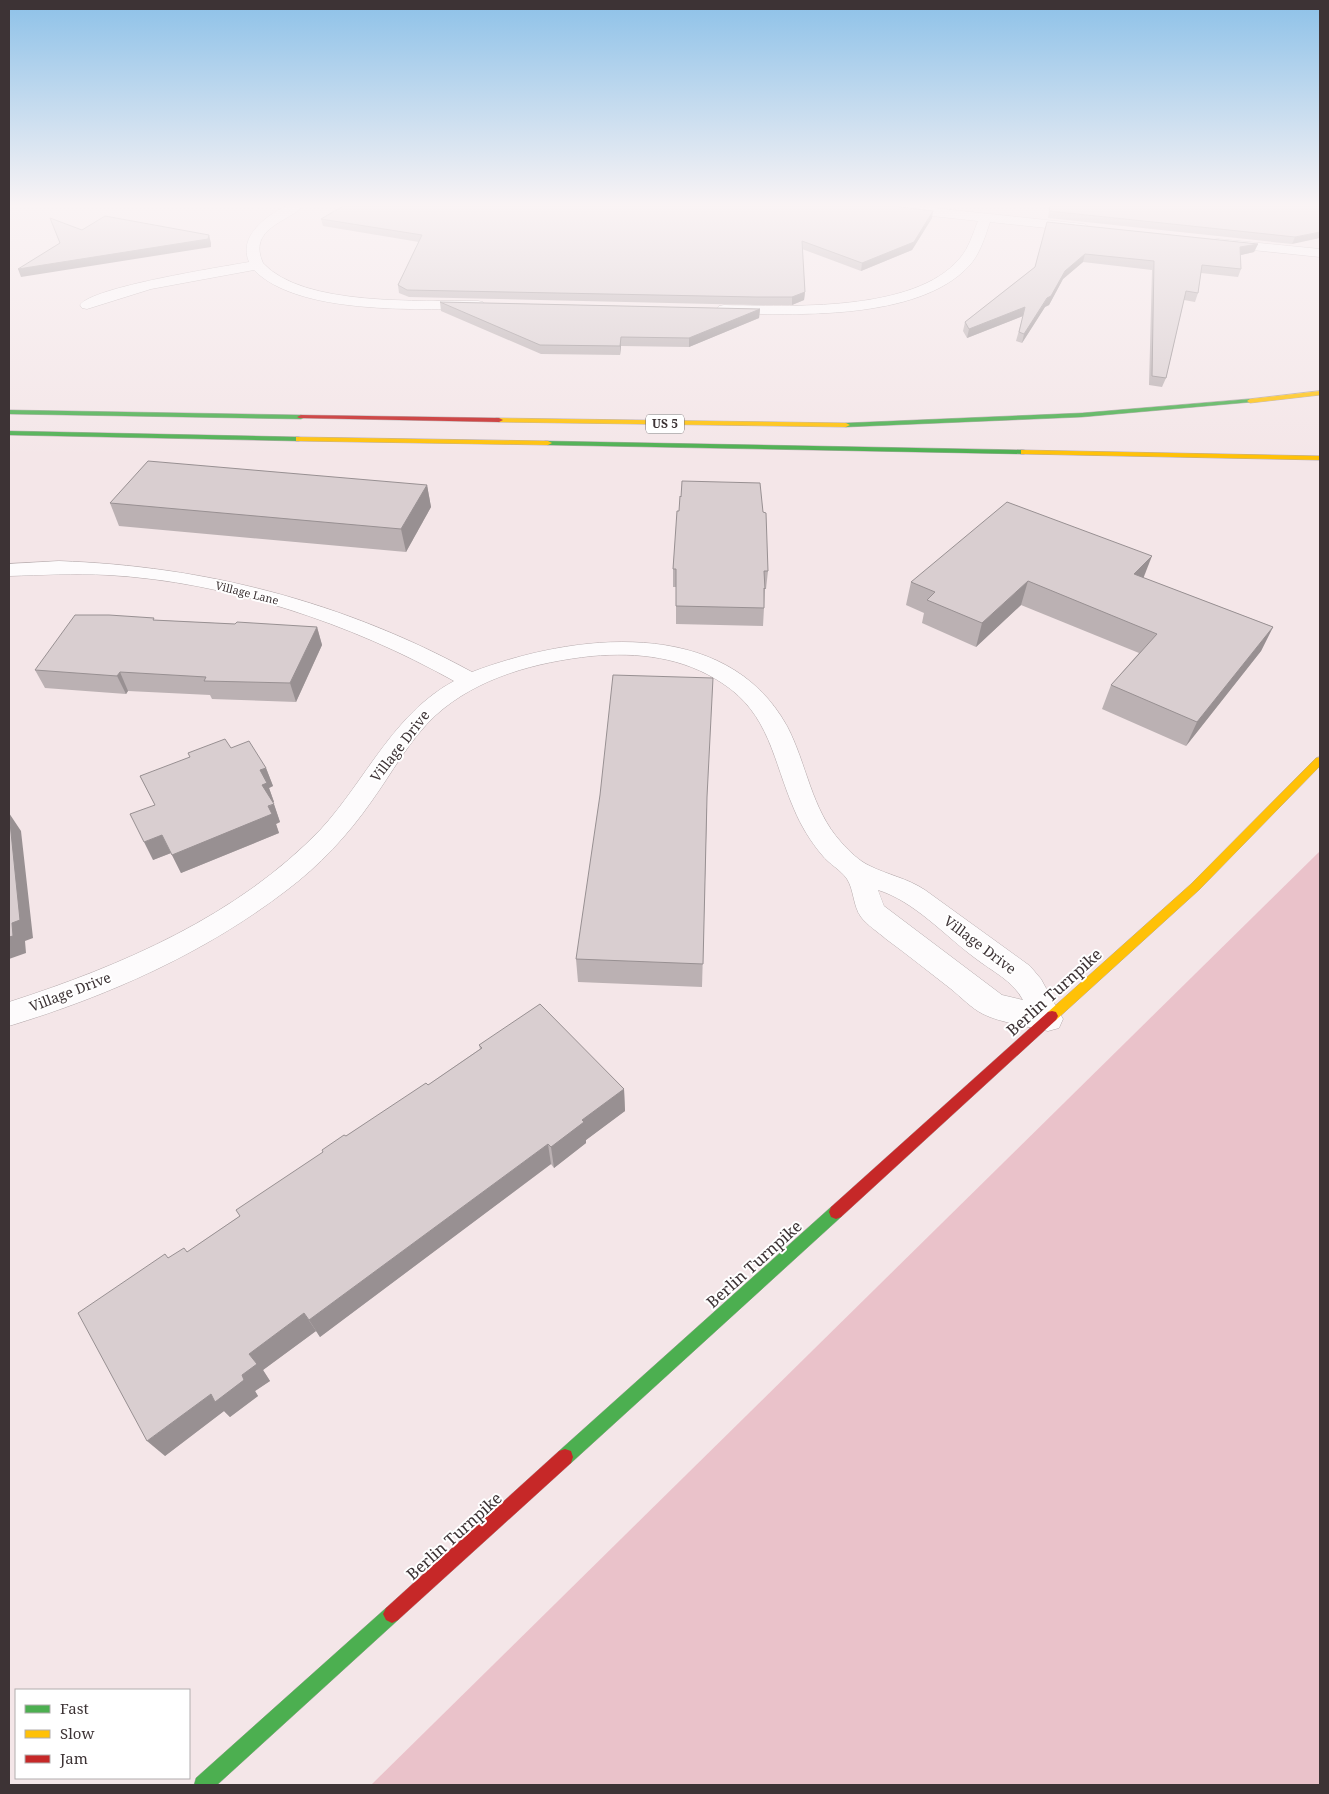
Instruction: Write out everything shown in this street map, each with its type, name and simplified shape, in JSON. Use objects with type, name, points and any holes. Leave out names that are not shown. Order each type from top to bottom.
[{"type":"main road","name":"US 5","points":[[9,412],[844,425],[1112,414],[1320,393]]},
{"type":"main road","name":"US 5","points":[[9,433],[1320,458]]},
{"type":"main road","name":"Berlin Turnpike","points":[[203,1785],[1195,886],[1320,760]]},
{"type":"street","points":[[86,305],[131,290]]},
{"type":"street","points":[[303,290],[344,300],[376,303],[495,305]]},
{"type":"street","points":[[712,309],[783,310],[836,308],[881,301],[922,290]]},
{"type":"street","name":"Village Lane","points":[[9,570],[54,568],[119,570],[235,590],[298,607],[354,626],[399,644],[471,681]]},
{"type":"street","name":"Village Drive","points":[[9,1014],[62,997],[149,960],[214,925],[278,882],[309,856],[340,824],[420,718],[443,697],[471,681],[529,661],[609,648],[663,651],[699,662],[716,670],[746,690],[770,715],[785,746],[810,819],[829,846],[858,873],[903,888],[1024,978],[1048,1019]]},
{"type":"street","name":"Village Drive","points":[[858,873],[872,912],[993,1005],[1048,1019]]},
{"type":"shaded area","points":[[1320,851],[1320,1785],[371,1785]]},
{"type":"building","points":[[407,290],[805,290],[805,292],[792,297],[756,297]]},
{"type":"building","points":[[1006,290],[1055,290],[1024,334],[1019,332],[1025,307],[969,329],[965,322]]},
{"type":"building","points":[[1154,290],[1198,290],[1198,293],[1186,291],[1166,378],[1152,376]]},
{"type":"building","points":[[440,302],[760,309],[689,338],[621,337],[620,346],[540,345]]},
{"type":"building","points":[[148,461],[427,485],[401,529],[110,503]]},
{"type":"building","points":[[682,481],[760,483],[763,512],[766,513],[768,571],[764,571],[764,608],[676,606],[676,569],[673,569],[677,511],[679,511]]},
{"type":"building","points":[[1007,502],[1152,556],[1134,574],[1273,627],[1197,722],[1111,685],[1157,634],[1028,581],[982,623],[927,600],[935,592],[911,582]]},
{"type":"building","points":[[75,615],[109,615],[154,618],[153,620],[235,624],[237,622],[317,627],[290,683],[204,681],[206,677],[120,672],[117,676],[35,670]]},
{"type":"building","points":[[613,675],[713,678],[707,797],[703,964],[576,959],[600,795]]},
{"type":"building","points":[[225,739],[231,748],[249,741],[266,768],[260,770],[267,783],[262,785],[274,804],[268,806],[272,814],[172,855],[162,835],[144,842],[130,814],[155,805],[140,776],[190,757],[188,753]]},
{"type":"building","points":[[9,813],[20,920],[12,923],[13,936],[9,937]]},
{"type":"building","points":[[540,1004],[624,1089],[582,1120],[584,1122],[551,1147],[548,1144],[309,1320],[304,1313],[249,1354],[257,1364],[242,1375],[244,1380],[215,1402],[211,1394],[147,1441],[78,1313],[165,1254],[168,1258],[184,1248],[187,1252],[240,1216],[236,1210],[323,1152],[322,1150],[344,1135],[346,1136],[426,1083],[428,1085],[482,1048],[479,1045]]},
{"type":"traffic: fast","points":[[846,425],[1082,415],[1250,401]]},
{"type":"traffic: fast","points":[[9,412],[301,417]]},
{"type":"traffic: fast","points":[[9,433],[299,439]]},
{"type":"traffic: fast","points":[[548,443],[1024,452]]},
{"type":"traffic: fast","points":[[565,1457],[836,1212]]},
{"type":"traffic: fast","points":[[203,1785],[392,1614]]},
{"type":"traffic: slow","points":[[1250,401],[1320,393]]},
{"type":"traffic: slow","points":[[499,420],[846,425]]},
{"type":"traffic: slow","points":[[299,439],[548,443]]},
{"type":"traffic: slow","points":[[1024,452],[1320,458]]},
{"type":"traffic: slow","points":[[1052,1016],[1195,887],[1320,760]]},
{"type":"traffic: jam","points":[[301,417],[499,420]]},
{"type":"traffic: jam","points":[[836,1212],[1052,1016]]},
{"type":"traffic: jam","points":[[392,1614],[565,1457]]}]
